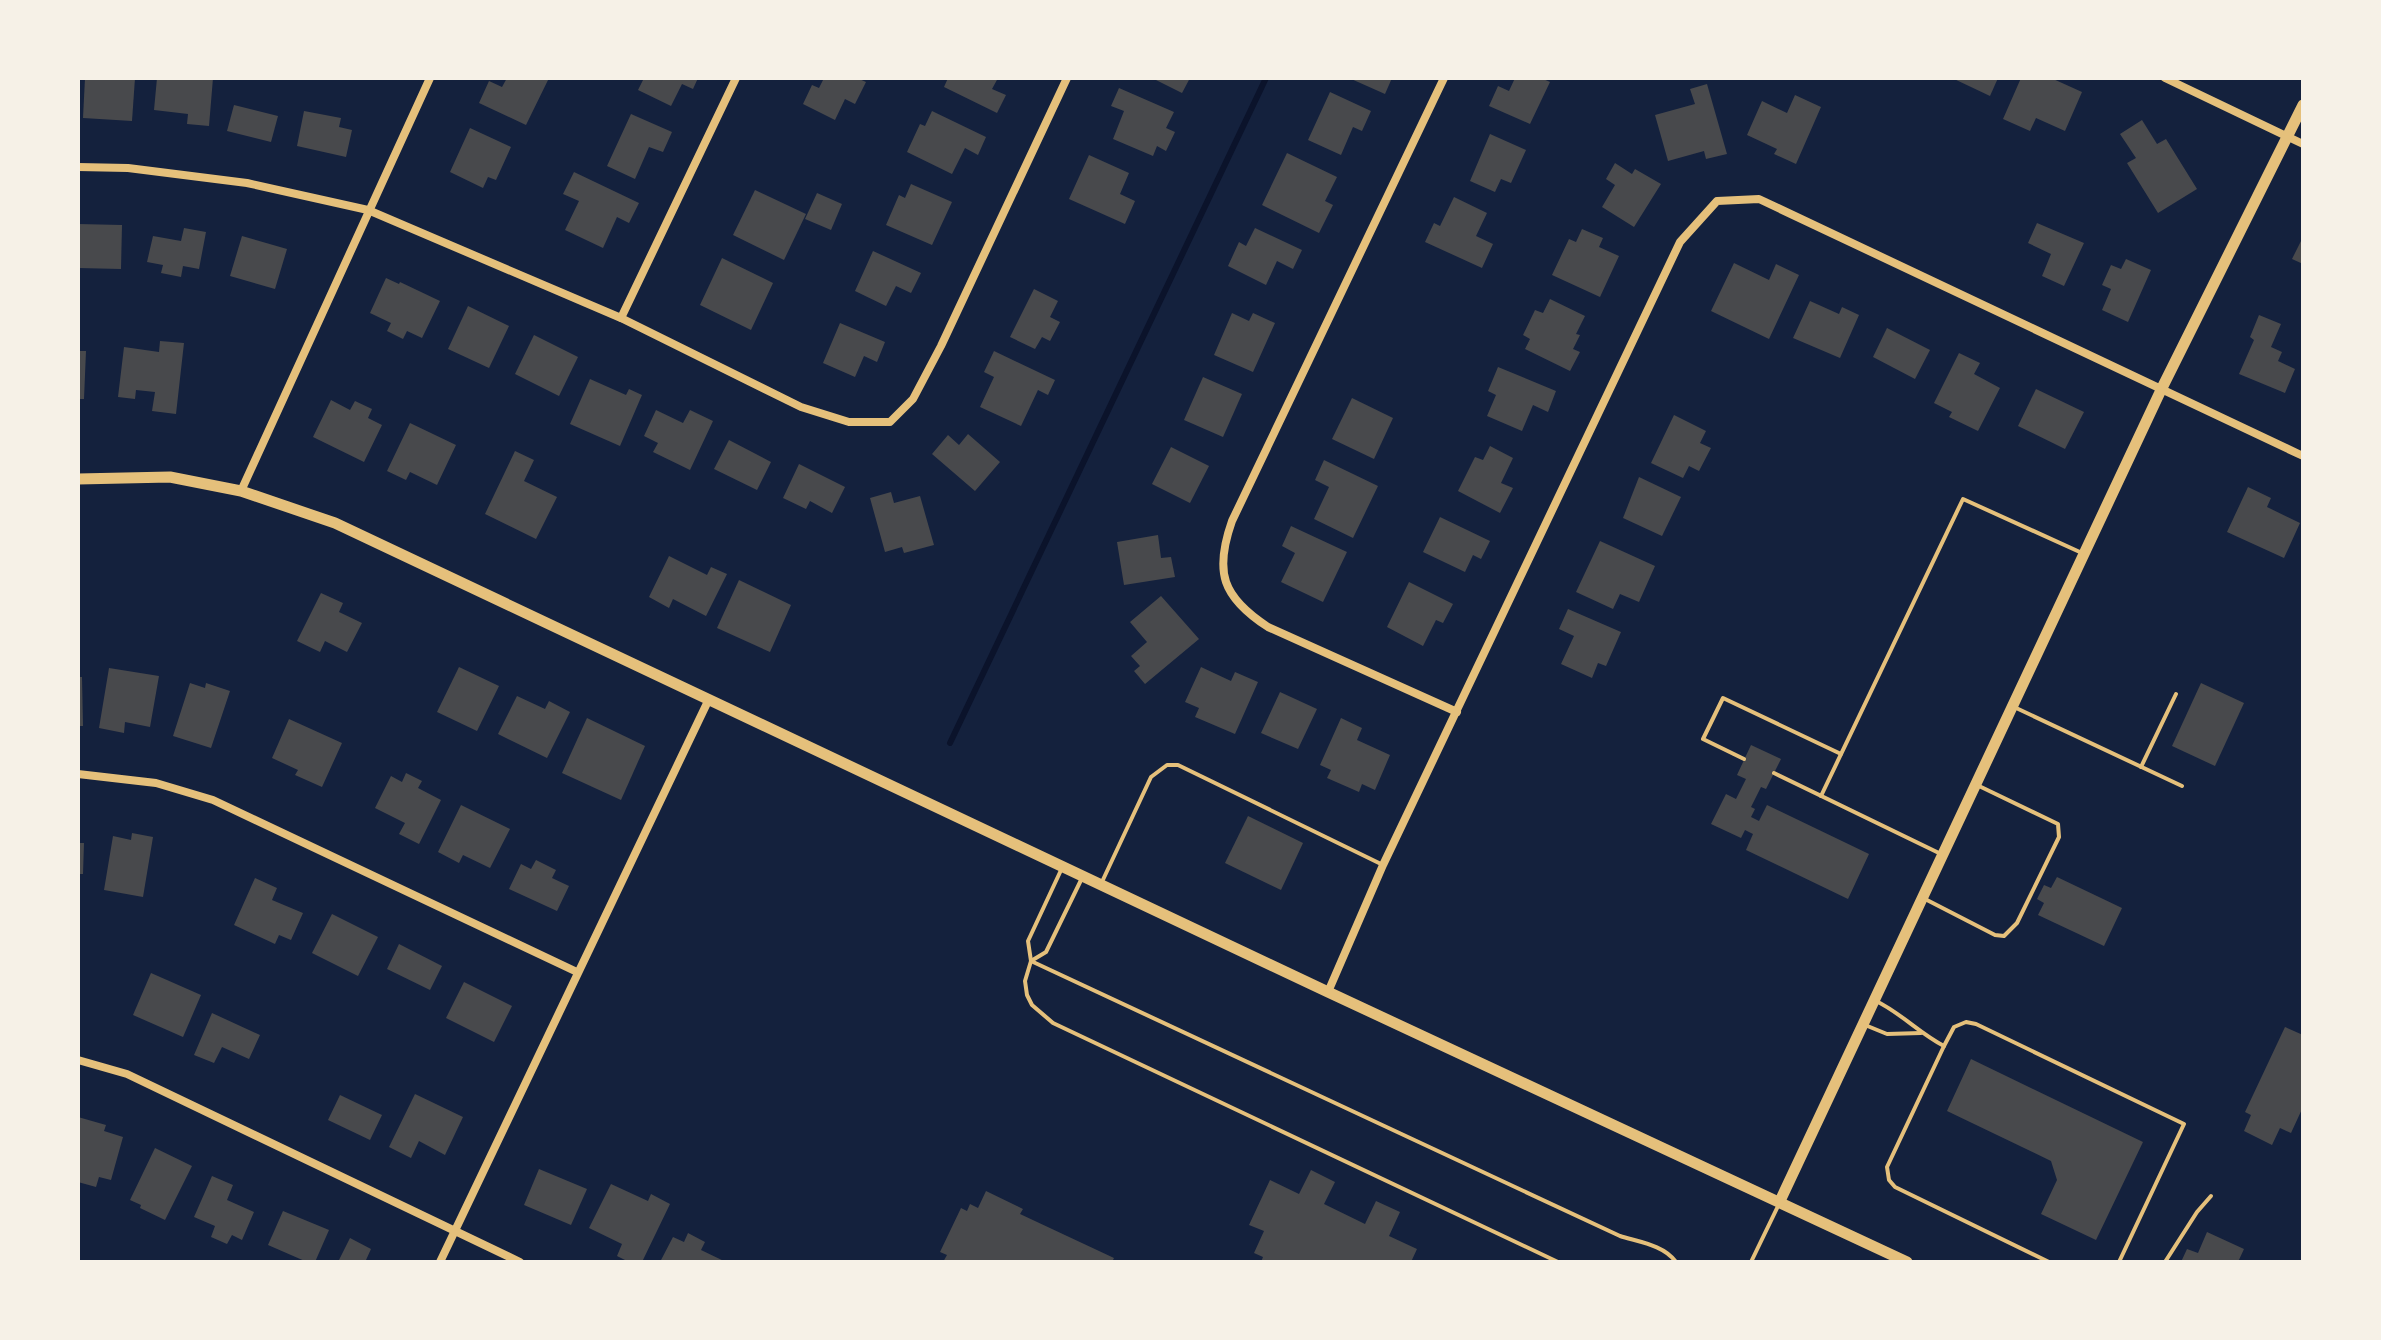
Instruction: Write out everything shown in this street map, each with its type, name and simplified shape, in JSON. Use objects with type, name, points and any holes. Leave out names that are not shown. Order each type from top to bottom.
[{"type":"street","points":[[241,491],[430,78]]},
{"type":"street","points":[[621,318],[736,78]]},
{"type":"street","points":[[78,167],[128,168],[247,183],[368,210],[621,318],[801,407],[849,422],[890,422],[913,399],[941,346],[1067,78]]},
{"type":"street","points":[[1444,78],[1232,521],[1222,554],[1222,565],[1230,591],[1253,617],[1268,627],[1457,712]]},
{"type":"street","points":[[2165,78],[2303,144]]},
{"type":"street","points":[[1780,1201],[2161,390],[2303,105]]},
{"type":"street","points":[[1328,992],[1383,865],[1680,242],[1717,201],[1759,199],[2303,456]]},
{"type":"street","points":[[78,479],[170,477],[241,491],[335,523],[1907,1262]]},
{"type":"street","points":[[440,1262],[709,699]]},
{"type":"street","points":[[78,774],[156,783],[213,800],[577,972]]},
{"type":"street","points":[[78,1060],[127,1074],[520,1262]]},
{"type":"lane","points":[[1821,796],[1963,499],[2084,554]]},
{"type":"lane","points":[[2141,767],[2176,694]]},
{"type":"lane","points":[[1744,759],[1703,739],[1723,698],[1841,754]]},
{"type":"lane","points":[[2013,706],[2182,786]]},
{"type":"lane","points":[[1101,884],[1151,777],[1167,765],[1178,765],[1383,865]]},
{"type":"lane","points":[[1774,773],[1943,855]]},
{"type":"lane","points":[[1923,898],[1995,935],[2004,936],[2017,923],[2059,837],[2058,824],[1976,785]]},
{"type":"lane","points":[[1063,866],[1028,941],[1031,961],[1025,981],[1027,995],[1040,1014],[1053,1023],[1558,1262]]},
{"type":"lane","points":[[1031,961],[1046,952],[1084,875]]},
{"type":"lane","points":[[1031,961],[1620,1236],[1661,1249],[1676,1262]]},
{"type":"lane","points":[[1874,1000],[1899,1012],[1921,1033],[1944,1046]]},
{"type":"lane","points":[[2049,1262],[1895,1187],[1889,1180],[1887,1167],[1944,1046],[1954,1027],[1966,1022],[1976,1024],[2184,1124],[2119,1262]]},
{"type":"lane","points":[[1863,1024],[1887,1034],[1921,1033]]},
{"type":"lane","points":[[2165,1262],[2211,1196]]},
{"type":"lane","points":[[1751,1262],[1780,1201]]},
{"type":"building","points":[[85,78],[135,78],[132,121],[83,118]]},
{"type":"building","points":[[157,78],[213,78],[209,126],[187,124],[188,114],[154,110]]},
{"type":"building","points":[[507,78],[549,78],[526,125],[479,103],[489,81],[502,87]]},
{"type":"building","points":[[644,78],[698,78],[693,89],[682,84],[671,106],[638,90]]},
{"type":"building","points":[[824,78],[857,78],[866,82],[855,104],[845,99],[835,120],[803,104],[812,85],[819,88]]},
{"type":"building","points":[[948,78],[998,78],[992,89],[1006,95],[997,113],[944,87]]},
{"type":"building","points":[[1152,78],[1190,78],[1182,93]]},
{"type":"building","points":[[1349,78],[1392,78],[1385,94]]},
{"type":"building","points":[[1515,78],[1541,78],[1550,82],[1530,124],[1489,106],[1498,86],[1509,91]]},
{"type":"building","points":[[1952,78],[1998,78],[1990,96]]},
{"type":"building","points":[[2021,78],[2051,78],[2082,92],[2065,131],[2036,118],[2030,131],[2003,119]]},
{"type":"building","points":[[1707,84],[1727,154],[1706,159],[1704,151],[1668,161],[1655,115],[1695,104],[1690,89]]},
{"type":"building","points":[[1119,88],[1174,112],[1166,128],[1175,132],[1166,151],[1157,146],[1153,156],[1113,139],[1124,111],[1111,106]]},
{"type":"building","points":[[1330,92],[1371,111],[1362,131],[1353,127],[1341,155],[1308,140]]},
{"type":"building","points":[[1795,95],[1821,107],[1796,164],[1774,154],[1777,149],[1747,135],[1762,101],[1787,113]]},
{"type":"building","points":[[234,105],[278,116],[271,142],[227,131]]},
{"type":"building","points":[[304,111],[341,118],[339,127],[352,130],[346,157],[297,146]]},
{"type":"building","points":[[932,111],[986,137],[978,155],[965,148],[952,174],[907,152],[920,124],[925,126]]},
{"type":"building","points":[[631,114],[672,132],[663,152],[649,147],[635,179],[607,166]]},
{"type":"building","points":[[2142,120],[2157,144],[2166,139],[2197,189],[2158,213],[2127,163],[2136,158],[2120,134]]},
{"type":"building","points":[[470,128],[511,147],[496,180],[488,177],[483,188],[450,172]]},
{"type":"building","points":[[1490,134],[1526,150],[1511,183],[1501,179],[1495,192],[1470,181]]},
{"type":"building","points":[[1287,153],[1337,177],[1325,201],[1333,205],[1319,233],[1262,205]]},
{"type":"building","points":[[1089,155],[1129,173],[1120,194],[1135,201],[1125,224],[1069,199]]},
{"type":"building","points":[[1615,163],[1632,174],[1635,169],[1661,184],[1634,227],[1602,207],[1615,185],[1606,179]]},
{"type":"building","points":[[574,172],[639,203],[629,223],[617,217],[603,248],[565,230],[579,201],[563,194]]},
{"type":"building","points":[[911,184],[952,202],[932,245],[886,225],[899,195],[905,198]]},
{"type":"building","points":[[755,190],[806,214],[784,260],[733,235]]},
{"type":"building","points":[[817,193],[842,204],[831,230],[805,219]]},
{"type":"building","points":[[1454,197],[1487,213],[1476,236],[1493,244],[1482,268],[1425,242],[1434,223],[1440,226]]},
{"type":"building","points":[[2037,223],[2084,243],[2064,286],[2042,276],[2051,254],[2028,243]]},
{"type":"building","points":[[78,224],[122,225],[121,269],[78,268]]},
{"type":"building","points":[[184,228],[206,232],[199,269],[183,266],[181,277],[161,273],[163,265],[147,262],[153,236],[181,241]]},
{"type":"building","points":[[1255,228],[1302,250],[1293,269],[1277,261],[1266,285],[1228,266],[1239,242],[1246,246]]},
{"type":"building","points":[[1582,229],[1603,238],[1599,247],[1619,256],[1600,297],[1552,275],[1569,239],[1576,242]]},
{"type":"building","points":[[242,236],[287,249],[275,289],[230,276]]},
{"type":"building","points":[[2303,237],[2303,264],[2292,259]]},
{"type":"building","points":[[873,251],[921,273],[911,293],[896,286],[886,306],[855,291]]},
{"type":"building","points":[[722,258],[773,283],[751,330],[700,305]]},
{"type":"building","points":[[2126,259],[2151,270],[2128,322],[2102,310],[2111,289],[2102,285],[2111,265],[2121,269]]},
{"type":"building","points":[[1734,263],[1769,280],[1776,264],[1799,275],[1769,339],[1711,311]]},
{"type":"building","points":[[386,278],[440,301],[422,338],[407,331],[403,339],[387,331],[391,323],[370,313]]},
{"type":"building","points":[[1034,289],[1058,301],[1050,317],[1060,322],[1050,341],[1042,337],[1035,349],[1010,337]]},
{"type":"building","points":[[1550,299],[1585,316],[1573,349],[1580,352],[1570,371],[1525,349],[1530,339],[1523,335],[1535,310],[1543,313]]},
{"type":"building","points":[[1810,301],[1839,314],[1842,307],[1859,315],[1840,358],[1793,338]]},
{"type":"building","points":[[468,306],[509,326],[489,368],[448,349]]},
{"type":"building","points":[[1232,313],[1249,321],[1253,313],[1275,323],[1253,372],[1214,355]]},
{"type":"building","points":[[2259,315],[2281,324],[2271,347],[2282,352],[2278,361],[2295,369],[2285,393],[2239,374],[2254,340],[2250,337]]},
{"type":"building","points":[[840,323],[885,342],[877,362],[864,356],[855,377],[823,363]]},
{"type":"building","points":[[1887,328],[1930,350],[1915,379],[1873,357]]},
{"type":"building","points":[[534,335],[578,357],[559,396],[515,374]]},
{"type":"building","points":[[160,341],[184,343],[176,414],[152,411],[155,392],[136,390],[135,399],[118,397],[124,347],[159,352]]},
{"type":"building","points":[[78,351],[86,351],[84,399],[78,399]]},
{"type":"building","points":[[994,351],[1055,380],[1048,395],[1038,390],[1021,426],[980,407],[994,377],[984,372]]},
{"type":"building","points":[[1959,353],[1980,363],[1974,374],[2000,388],[1978,431],[1949,417],[1952,412],[1934,403]]},
{"type":"building","points":[[1498,367],[1556,391],[1548,412],[1533,405],[1522,431],[1487,416],[1496,395],[1488,391]]},
{"type":"building","points":[[1203,377],[1242,394],[1223,437],[1184,420]]},
{"type":"building","points":[[590,379],[626,395],[629,389],[642,395],[620,446],[570,424]]},
{"type":"building","points":[[2036,389],[2084,412],[2065,449],[2018,426]]},
{"type":"building","points":[[1352,398],[1393,418],[1374,459],[1332,439]]},
{"type":"building","points":[[331,400],[350,410],[355,401],[372,409],[368,418],[382,425],[364,462],[313,437]]},
{"type":"building","points":[[656,410],[683,423],[690,410],[713,421],[690,470],[653,452],[658,443],[644,436]]},
{"type":"building","points":[[1674,415],[1706,431],[1700,443],[1711,448],[1699,471],[1689,466],[1683,478],[1651,463]]},
{"type":"building","points":[[410,423],[456,445],[437,485],[410,472],[406,480],[387,471]]},
{"type":"building","points":[[968,434],[1000,462],[975,491],[932,454],[948,435],[959,445]]},
{"type":"building","points":[[729,440],[771,462],[757,490],[714,469]]},
{"type":"building","points":[[1490,446],[1513,458],[1501,483],[1513,488],[1500,513],[1458,491],[1475,457],[1483,460]]},
{"type":"building","points":[[1171,447],[1209,466],[1190,503],[1152,484]]},
{"type":"building","points":[[515,451],[534,460],[524,481],[557,497],[536,539],[485,514]]},
{"type":"building","points":[[1324,460],[1378,486],[1353,538],[1314,519],[1329,487],[1315,480]]},
{"type":"building","points":[[799,464],[845,487],[832,513],[810,501],[806,509],[783,498]]},
{"type":"building","points":[[1639,477],[1681,497],[1662,536],[1623,518]]},
{"type":"building","points":[[2248,487],[2271,498],[2267,507],[2300,523],[2284,558],[2227,532]]},
{"type":"building","points":[[891,492],[894,503],[920,496],[934,545],[904,553],[902,547],[885,552],[870,498]]},
{"type":"building","points":[[1440,517],[1490,541],[1481,559],[1473,555],[1465,572],[1423,552]]},
{"type":"building","points":[[1291,526],[1347,552],[1323,602],[1281,582],[1295,553],[1282,546]]},
{"type":"building","points":[[1158,535],[1161,558],[1171,557],[1175,577],[1124,585],[1117,542]]},
{"type":"building","points":[[1600,541],[1655,566],[1639,602],[1620,594],[1613,609],[1576,592]]},
{"type":"building","points":[[669,556],[707,575],[711,567],[727,574],[706,616],[673,599],[669,608],[649,597]]},
{"type":"building","points":[[739,580],[791,605],[770,652],[717,628]]},
{"type":"building","points":[[1409,582],[1453,604],[1443,623],[1436,620],[1423,646],[1387,627]]},
{"type":"building","points":[[321,593],[343,603],[339,612],[362,623],[347,652],[325,641],[320,652],[297,641]]},
{"type":"building","points":[[1161,596],[1199,639],[1145,684],[1134,671],[1140,666],[1131,656],[1147,642],[1130,622]]},
{"type":"building","points":[[1568,609],[1621,632],[1606,666],[1598,663],[1592,678],[1561,664],[1574,636],[1559,629]]},
{"type":"building","points":[[459,667],[499,686],[477,731],[437,712]]},
{"type":"building","points":[[1201,667],[1231,681],[1235,672],[1258,682],[1235,734],[1195,717],[1199,708],[1185,702]]},
{"type":"building","points":[[109,668],[159,676],[150,727],[125,722],[124,733],[99,728]]},
{"type":"building","points":[[78,677],[82,677],[83,726],[78,726]]},
{"type":"building","points":[[190,683],[205,688],[206,683],[230,691],[211,748],[173,736]]},
{"type":"building","points":[[2201,683],[2244,703],[2215,766],[2172,746]]},
{"type":"building","points":[[1280,692],[1317,709],[1298,749],[1261,733]]},
{"type":"building","points":[[517,696],[545,709],[549,701],[570,712],[547,758],[498,734]]},
{"type":"building","points":[[587,718],[645,746],[621,800],[562,773]]},
{"type":"building","points":[[1341,718],[1362,728],[1357,740],[1390,755],[1375,790],[1362,784],[1359,792],[1327,778],[1331,770],[1320,765]]},
{"type":"building","points":[[289,719],[342,743],[322,787],[295,775],[298,770],[272,758]]},
{"type":"building","points":[[1751,745],[1781,759],[1766,789],[1761,787],[1751,807],[1755,809],[1751,817],[1759,821],[1767,805],[1869,854],[1848,899],[1746,850],[1753,834],[1745,830],[1741,838],[1711,824],[1726,794],[1736,799],[1746,779],[1737,775]]},
{"type":"building","points":[[406,773],[422,781],[418,788],[441,800],[419,844],[399,834],[405,823],[375,808],[391,776],[402,782]]},
{"type":"building","points":[[461,805],[510,829],[490,868],[463,855],[459,863],[438,852]]},
{"type":"building","points":[[1248,816],[1303,843],[1281,890],[1225,863]]},
{"type":"building","points":[[132,833],[153,837],[143,897],[104,890],[113,836],[131,840]]},
{"type":"building","points":[[78,843],[84,843],[83,874],[78,874]]},
{"type":"building","points":[[536,860],[556,870],[552,878],[569,886],[557,911],[509,889],[521,864],[531,869]]},
{"type":"building","points":[[2057,877],[2122,908],[2104,946],[2038,915],[2044,903],[2037,899],[2044,885],[2051,888]]},
{"type":"building","points":[[255,878],[277,888],[272,900],[303,913],[291,940],[279,935],[275,944],[234,925]]},
{"type":"building","points":[[332,914],[378,937],[358,976],[312,953]]},
{"type":"building","points":[[399,944],[442,966],[430,990],[387,969]]},
{"type":"building","points":[[151,973],[201,995],[183,1037],[133,1015]]},
{"type":"building","points":[[464,982],[512,1006],[494,1042],[446,1018]]},
{"type":"building","points":[[212,1013],[260,1035],[249,1059],[222,1047],[214,1063],[194,1055]]},
{"type":"building","points":[[2285,1027],[2303,1035],[2303,1107],[2291,1133],[2280,1128],[2272,1145],[2244,1131],[2251,1115],[2245,1112]]},
{"type":"building","points":[[1971,1059],[2143,1142],[2096,1240],[2041,1214],[2057,1180],[2051,1161],[1947,1111]]},
{"type":"building","points":[[415,1094],[463,1117],[445,1155],[419,1141],[411,1158],[389,1147]]},
{"type":"building","points":[[340,1095],[382,1115],[370,1140],[328,1120]]},
{"type":"building","points":[[78,1117],[106,1125],[104,1131],[123,1137],[111,1180],[99,1177],[96,1187],[78,1182]]},
{"type":"building","points":[[155,1148],[192,1166],[165,1220],[130,1200]]},
{"type":"building","points":[[539,1169],[587,1189],[571,1225],[524,1205]]},
{"type":"building","points":[[1311,1170],[1335,1182],[1324,1204],[1365,1224],[1376,1201],[1400,1212],[1389,1236],[1417,1249],[1411,1262],[1261,1262],[1263,1257],[1254,1253],[1264,1231],[1249,1225],[1270,1180],[1299,1194]]},
{"type":"building","points":[[212,1176],[233,1185],[227,1200],[254,1212],[242,1240],[232,1235],[227,1244],[211,1237],[215,1226],[194,1217]]},
{"type":"building","points":[[611,1184],[648,1201],[651,1194],[670,1204],[642,1262],[629,1262],[617,1256],[622,1244],[589,1228]]},
{"type":"building","points":[[986,1191],[1023,1209],[1020,1214],[1114,1258],[1112,1262],[943,1262],[947,1255],[940,1252],[961,1208],[967,1211],[970,1204],[978,1208]]},
{"type":"building","points":[[283,1211],[329,1230],[315,1262],[307,1262],[268,1245]]},
{"type":"building","points":[[2207,1232],[2244,1249],[2238,1262],[2181,1262],[2187,1249],[2198,1253]]},
{"type":"building","points":[[688,1233],[705,1242],[701,1250],[726,1262],[660,1262],[673,1237],[684,1242]]},
{"type":"building","points":[[350,1238],[371,1249],[366,1260],[371,1262],[338,1262]]},
{"type":"waterway","points":[[950,743],[1266,78]]}]
